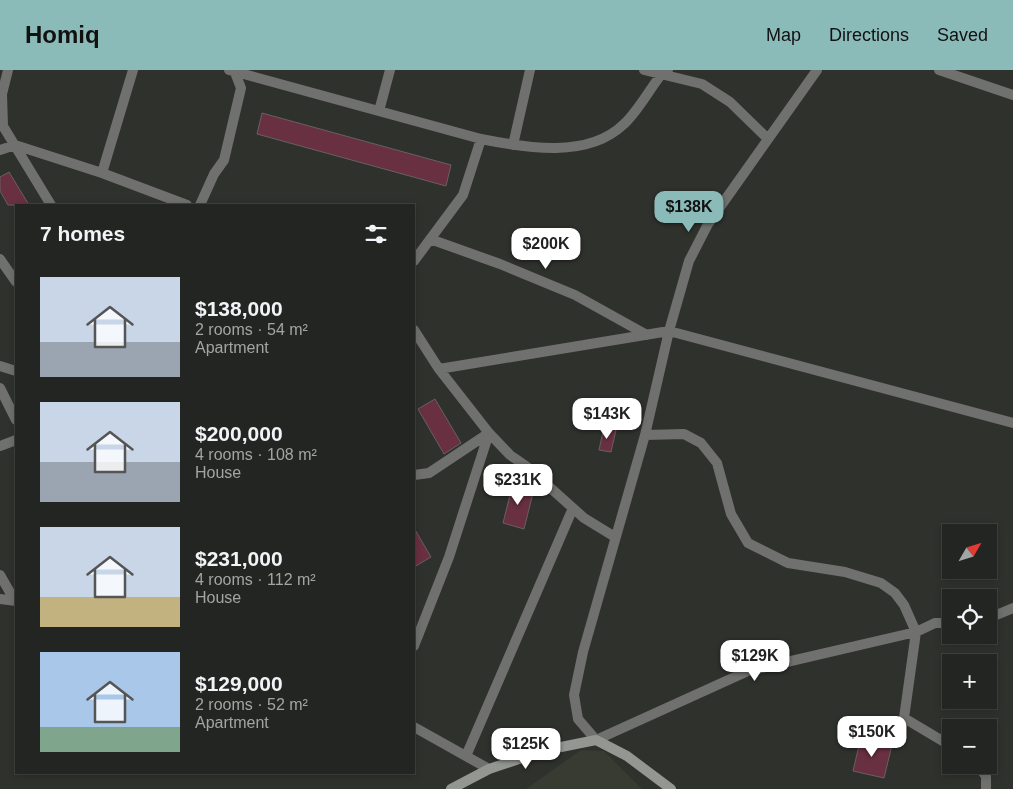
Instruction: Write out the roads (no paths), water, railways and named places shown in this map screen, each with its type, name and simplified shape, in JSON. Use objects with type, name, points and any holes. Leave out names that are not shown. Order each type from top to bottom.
[{"type":"street","points":[[8,70],[2,94],[3,126],[50,204]]},
{"type":"street","points":[[102,173],[133,70]]},
{"type":"street","points":[[232,70],[481,139],[513,145],[579,147],[601,140],[624,124],[665,72]]},
{"type":"street","points":[[200,204],[214,174],[224,160],[241,88],[232,70]]},
{"type":"street","points":[[379,111],[390,70]]},
{"type":"street","points":[[513,145],[530,70]]},
{"type":"street","points":[[644,70],[665,72],[702,84],[730,102],[768,139]]},
{"type":"street","points":[[671,789],[627,756],[596,740],[578,719],[574,694],[583,652],[645,435],[669,331],[689,261],[708,224],[817,70]]},
{"type":"street","points":[[939,70],[1013,95]]},
{"type":"street","points":[[415,261],[463,195],[481,139]]},
{"type":"street","points":[[0,150],[15,145],[102,173],[184,204]]},
{"type":"street","points":[[430,239],[500,264],[575,295],[647,335]]},
{"type":"street","points":[[0,259],[15,281]]},
{"type":"street","points":[[439,369],[669,331],[1013,423]]},
{"type":"street","points":[[415,334],[439,369],[489,433],[510,455],[526,466],[573,508],[616,537]]},
{"type":"street","points":[[0,366],[15,371]]},
{"type":"street","points":[[0,388],[15,418]]},
{"type":"street","points":[[415,473],[429,473],[489,433]]},
{"type":"street","points":[[415,639],[449,557],[489,433]]},
{"type":"street","points":[[645,435],[684,434],[701,443],[717,463],[732,514],[748,543],[788,563],[845,572],[881,583],[895,593],[904,605],[916,632],[904,718],[942,741]]},
{"type":"street","points":[[0,446],[15,440]]},
{"type":"street","points":[[466,756],[573,508]]},
{"type":"street","points":[[0,575],[15,599]]},
{"type":"street","points":[[0,599],[15,601]]},
{"type":"street","points":[[997,615],[1013,608]]},
{"type":"street","points":[[451,789],[489,770],[546,750],[596,740],[748,671],[916,632],[935,623],[942,623]]},
{"type":"street","points":[[415,728],[489,770]]},
{"type":"street","points":[[984,774],[986,789]]}]
